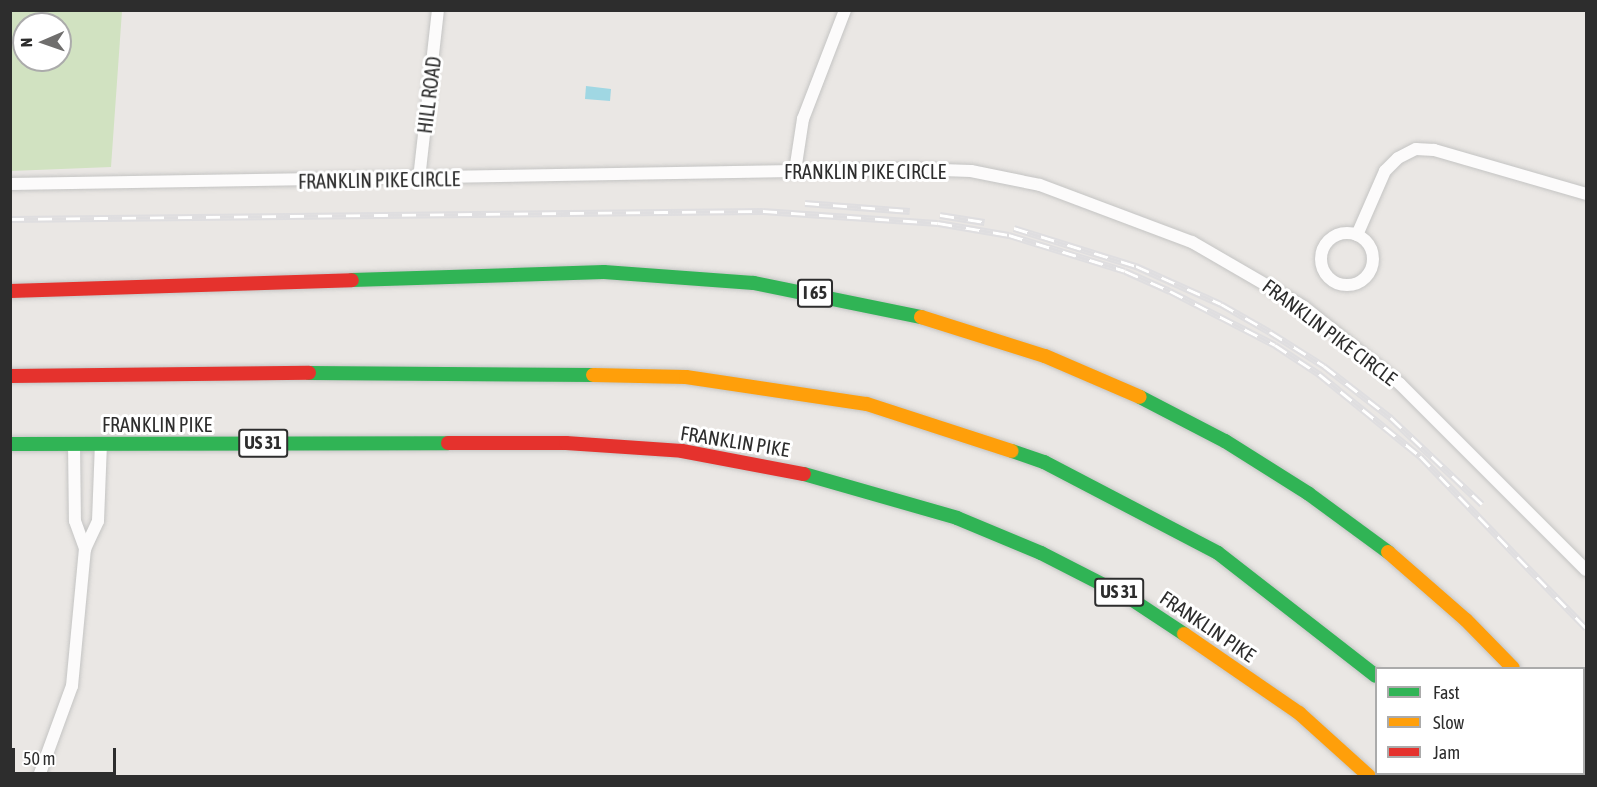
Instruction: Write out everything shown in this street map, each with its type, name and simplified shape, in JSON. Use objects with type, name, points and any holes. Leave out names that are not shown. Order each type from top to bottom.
[{"type":"main road","name":"I 65","points":[[10,291],[604,272],[754,283],[901,311],[1060,362],[1136,395],[1225,441],[1310,494],[1389,553],[1466,620],[1511,667]]},
{"type":"main road","points":[[10,376],[416,372],[686,377],[867,404],[1044,462],[1218,553],[1375,674]]},
{"type":"main road","name":"FRANKLIN PIKE","points":[[10,444],[526,442],[618,446],[682,451],[839,482],[947,515],[1016,542],[1131,598],[1254,680],[1369,777]]},
{"type":"street","name":"HILL ROAD","points":[[419,179],[438,10]]},
{"type":"street","points":[[795,171],[803,119],[845,10]]},
{"type":"street","points":[[1357,235],[1385,171],[1398,158],[1416,149],[1434,150],[1587,194]]},
{"type":"street","name":"FRANKLIN PIKE CIRCLE","points":[[10,184],[931,169],[997,175],[1062,191],[1200,245],[1304,307],[1392,377],[1587,570]]},
{"type":"street","points":[[1357,235],[1371,249],[1372,268],[1359,282],[1339,284],[1324,270],[1323,251],[1336,236],[1357,235]]},
{"type":"street","points":[[39,777],[72,686],[85,549],[98,521],[101,443]]},
{"type":"street","points":[[74,444],[75,521],[85,549]]},
{"type":"green space","points":[[11,10],[122,11],[111,167],[11,171]]},
{"type":"water","points":[[586,86],[611,89],[610,101],[585,99]]},
{"type":"railway","points":[[805,203],[910,211]]},
{"type":"railway","points":[[10,219],[763,211],[938,223],[1009,235],[1125,271],[1170,291],[1275,345],[1319,374],[1420,456],[1586,628]]},
{"type":"railway","points":[[940,215],[984,222]]},
{"type":"railway","points":[[1014,228],[1136,266],[1221,304],[1270,332],[1324,366],[1391,418],[1482,504]]},
{"type":"traffic: fast","points":[[352,280],[604,272],[754,283],[921,317]]},
{"type":"traffic: fast","points":[[309,373],[593,375]]},
{"type":"traffic: fast","points":[[1140,397],[1225,441],[1309,494],[1388,552]]},
{"type":"traffic: fast","points":[[10,444],[448,443]]},
{"type":"traffic: fast","points":[[1012,451],[1044,462],[1218,553],[1375,675]]},
{"type":"traffic: fast","points":[[804,474],[957,518],[1041,553],[1131,599],[1184,634]]},
{"type":"traffic: slow","points":[[921,317],[1045,356],[1140,397]]},
{"type":"traffic: slow","points":[[593,375],[686,377],[867,404],[1012,451]]},
{"type":"traffic: slow","points":[[1388,552],[1466,620],[1512,667]]},
{"type":"traffic: slow","points":[[1184,634],[1299,713],[1369,776]]},
{"type":"traffic: jam","points":[[10,291],[352,280]]},
{"type":"traffic: jam","points":[[10,376],[309,373]]},
{"type":"traffic: jam","points":[[448,443],[566,443],[682,451],[804,474]]}]
